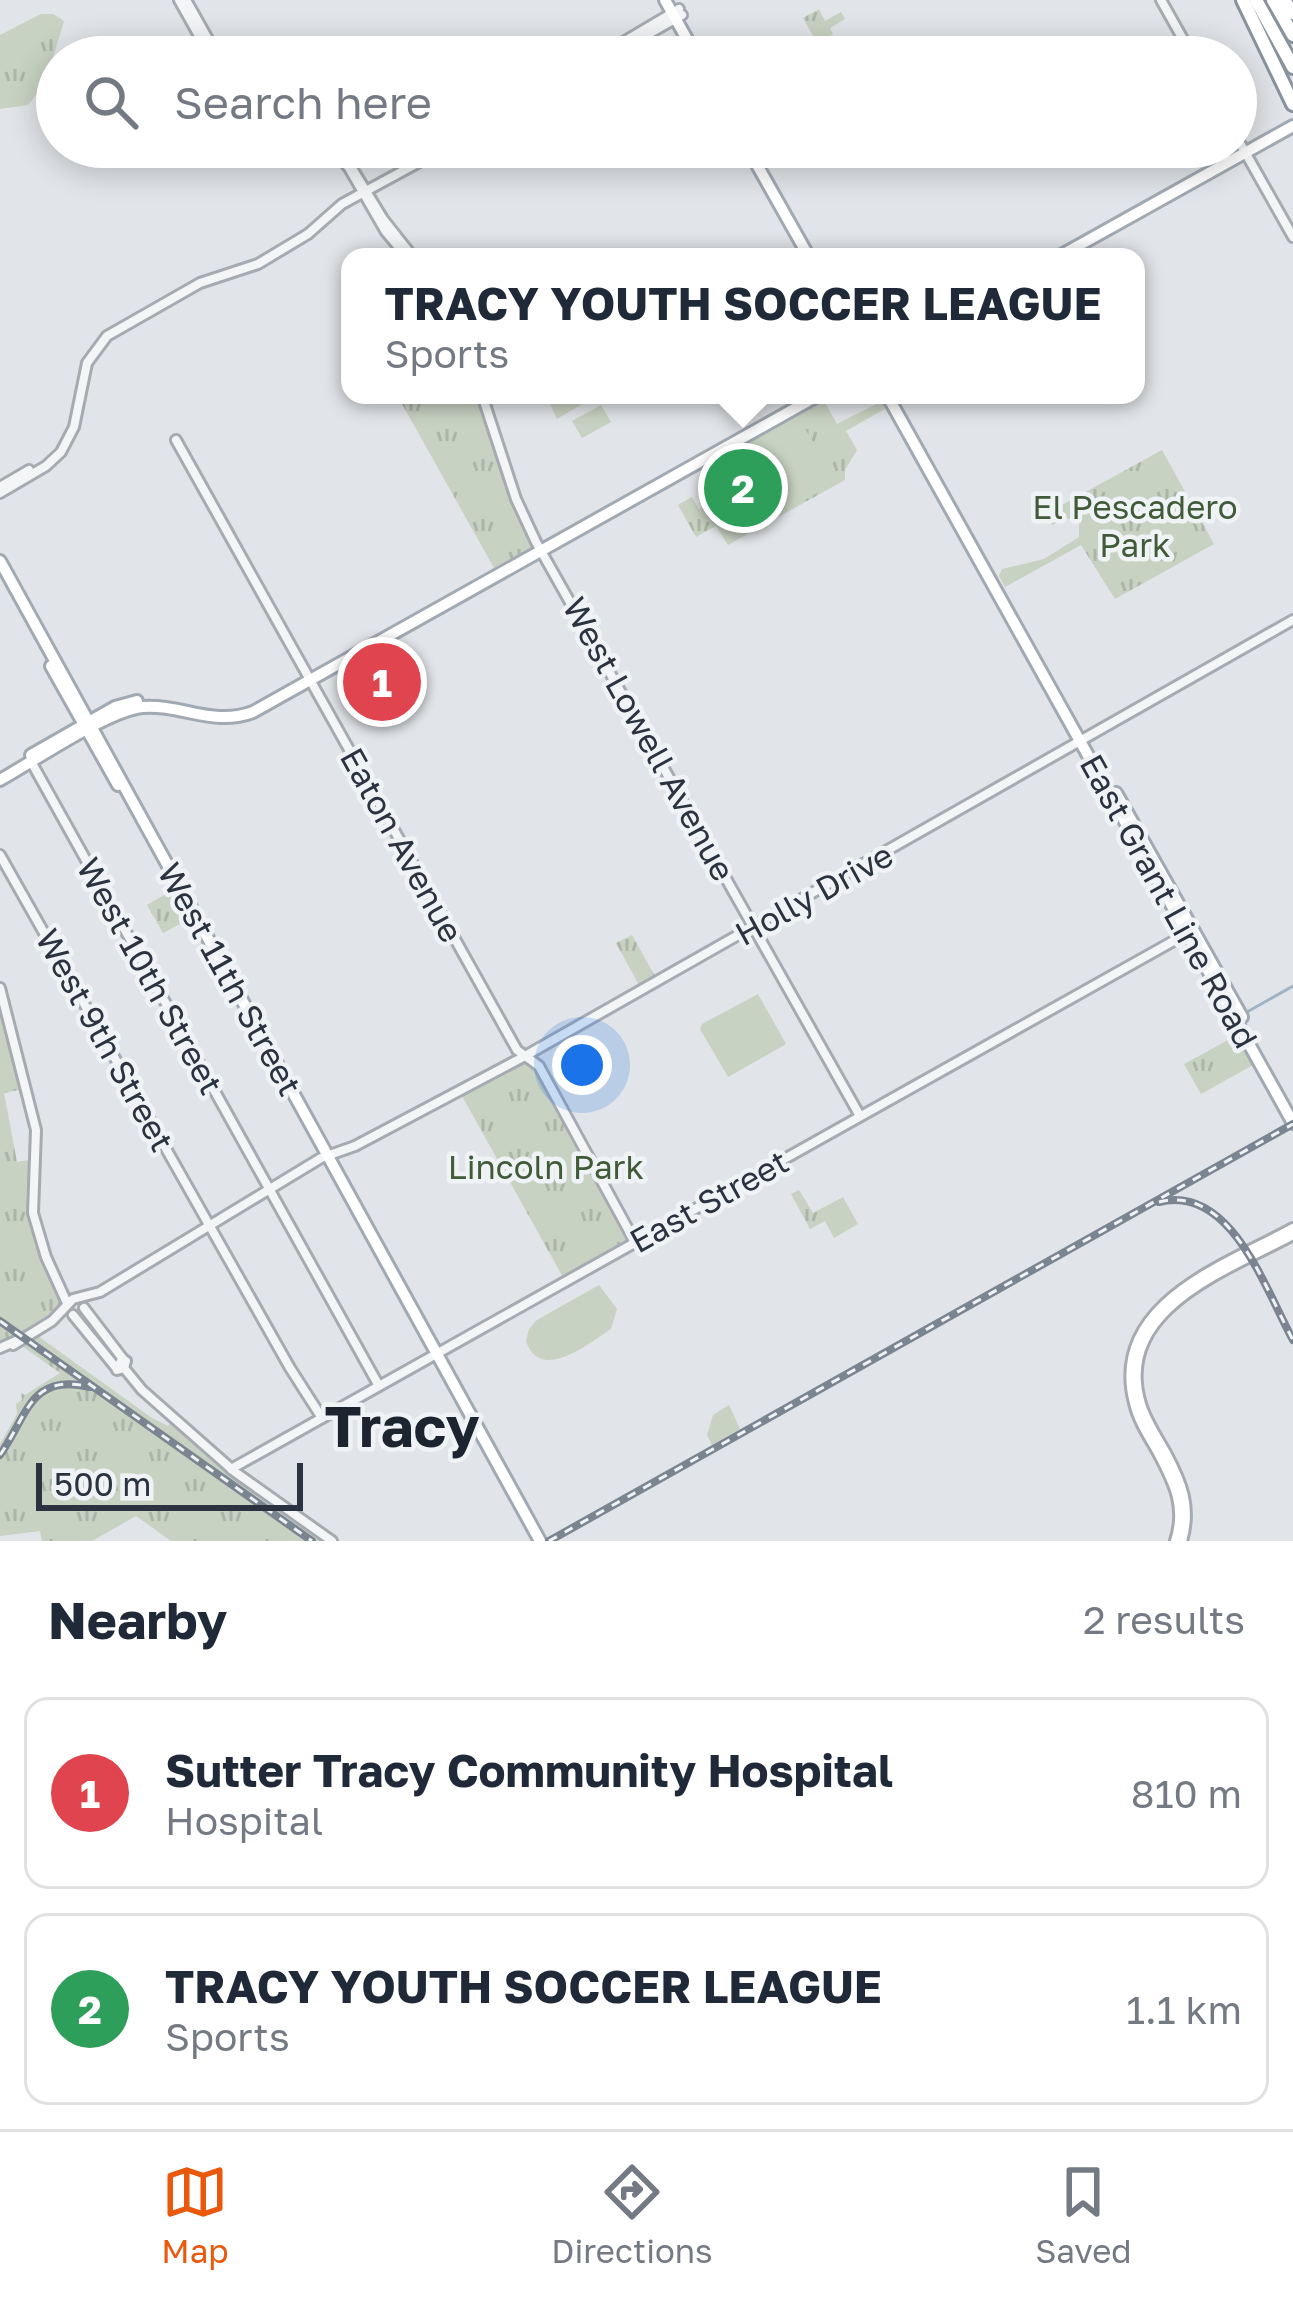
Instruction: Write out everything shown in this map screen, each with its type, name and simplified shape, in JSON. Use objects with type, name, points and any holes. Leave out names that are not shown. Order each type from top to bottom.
[{"type":"highway","points":[[1243,0],[1293,104]]},
{"type":"highway","points":[[1256,0],[1293,67]]},
{"type":"highway","points":[[1274,0],[1293,35]]},
{"type":"highway","points":[[1284,0],[1293,13]]},
{"type":"main road","points":[[675,9],[690,36]]},
{"type":"main road","points":[[1257,149],[1293,129]]},
{"type":"main road","points":[[763,168],[808,248]]},
{"type":"main road","points":[[1075,248],[1223,168]]},
{"type":"main road","points":[[1087,248],[1225,168]]},
{"type":"main road","points":[[0,777],[45,746],[125,711],[158,707],[210,718],[237,717],[791,404]]},
{"type":"main road","points":[[541,546],[802,404]]},
{"type":"main road","points":[[895,404],[1083,741]]},
{"type":"main road","name":"West 11th Street","points":[[0,560],[506,1474]]},
{"type":"main road","name":"West 11th Street","points":[[0,572],[89,726]]},
{"type":"main road","points":[[0,777],[134,696],[207,712],[232,712],[309,678]]},
{"type":"main road","points":[[155,721],[153,711],[158,707]]},
{"type":"main road","name":"East Grant Line Road","points":[[1083,741],[1293,1123]]},
{"type":"main road","name":"East Grant Line Road","points":[[1083,741],[1293,1109]]},
{"type":"main road","points":[[1179,1541],[1177,1491],[1137,1413],[1131,1389],[1132,1354],[1161,1304],[1293,1231]]},
{"type":"main road","points":[[1179,1541],[1187,1519],[1185,1495],[1142,1408],[1138,1360],[1163,1311],[1293,1231]]},
{"type":"main road","points":[[506,1474],[540,1540]]},
{"type":"main road","points":[[506,1474],[540,1540]]},
{"type":"street","points":[[182,0],[202,36]]},
{"type":"street","points":[[1161,0],[1181,36]]},
{"type":"street","points":[[632,36],[675,9]]},
{"type":"street","points":[[637,36],[675,9]]},
{"type":"street","points":[[349,168],[386,232],[401,248]]},
{"type":"street","points":[[364,190],[401,168]]},
{"type":"street","points":[[0,490],[44,462],[62,443],[70,426],[80,368],[102,335],[198,280],[262,257],[309,230],[336,203],[406,168]]},
{"type":"street","points":[[1254,168],[1293,237]]},
{"type":"street","name":"West Lowell Avenue","points":[[488,404],[541,546],[860,1116]]},
{"type":"street","name":"Eaton Avenue","points":[[176,440],[517,1050],[538,1066],[635,1242]]},
{"type":"street","name":"Holly Drive","points":[[82,1302],[268,1188],[525,1056],[1293,620]]},
{"type":"street","points":[[31,762],[45,746]]},
{"type":"street","name":"West 10th Street","points":[[31,762],[379,1386]]},
{"type":"street","name":"West 9th Street","points":[[1,855],[323,1419]]},
{"type":"street","name":"East Street","points":[[231,1469],[1186,934]]},
{"type":"street","points":[[0,988],[36,1130],[33,1213],[70,1311],[142,1390],[231,1469],[332,1541]]},
{"type":"street","points":[[56,1281],[82,1302],[120,1367]]},
{"type":"street","points":[[0,1350],[82,1302]]},
{"type":"street","points":[[70,1311],[82,1302]]},
{"type":"green space","points":[[819,9],[825,21],[841,12],[845,19],[830,28],[829,36],[813,36],[803,18]]},
{"type":"green space","points":[[41,14],[64,21],[59,36],[36,36],[36,95],[28,105],[0,109],[0,35]]},
{"type":"green space","points":[[402,404],[482,404],[533,546],[494,568]]},
{"type":"green space","points":[[440,404],[476,404],[480,411],[452,427]]},
{"type":"green space","points":[[550,404],[583,404],[557,419]]},
{"type":"green space","points":[[814,404],[826,404],[837,424],[876,404],[888,407],[846,431],[857,450],[845,470],[845,480],[728,545],[716,526],[696,537],[678,505],[692,497],[699,509],[718,498],[700,464]]},
{"type":"green space","points":[[601,405],[611,422],[582,438],[572,421]]},
{"type":"green space","points":[[793,426],[806,430],[835,483],[792,507],[758,446]]},
{"type":"green space","name":"El Pescadero Park","points":[[1162,450],[1214,544],[1115,599],[1081,545],[1005,587],[999,576],[1002,569],[1044,559],[1079,537],[1079,524],[1073,519],[1061,518],[1053,525],[1042,516]]},
{"type":"green space","points":[[750,452],[786,510],[740,536],[706,477]]},
{"type":"green space","points":[[173,890],[189,919],[163,933],[147,905]]},
{"type":"green space","points":[[632,935],[655,976],[639,985],[616,943]]},
{"type":"green space","points":[[758,994],[786,1044],[728,1077],[700,1029]]},
{"type":"green space","points":[[0,1001],[23,1089],[4,1093],[17,1162],[34,1159],[30,1198],[35,1234],[65,1304],[0,1346]]},
{"type":"green space","points":[[1239,1034],[1255,1064],[1201,1094],[1184,1064]]},
{"type":"green space","name":"Lincoln Park","points":[[525,1062],[536,1069],[629,1240],[564,1279],[462,1096]]},
{"type":"green space","points":[[799,1190],[813,1213],[843,1197],[858,1224],[834,1238],[825,1221],[810,1229],[791,1194]]},
{"type":"green space","points":[[599,1285],[617,1309],[611,1329],[553,1360],[533,1353],[526,1341],[537,1320]]},
{"type":"green space","points":[[38,1336],[152,1418],[168,1426],[172,1422],[327,1541],[171,1541],[136,1516],[92,1541],[42,1541],[40,1531],[0,1536],[0,1444],[17,1414],[21,1393],[25,1395],[60,1373],[22,1346]]},
{"type":"green space","points":[[729,1405],[740,1429],[712,1445],[707,1435],[713,1415]]},
{"type":"waterway","points":[[1247,1012],[1293,986]]},
{"type":"railway","points":[[549,1541],[1293,1124]]},
{"type":"railway","points":[[1159,1202],[1184,1201],[1226,1224],[1257,1269],[1293,1340]]},
{"type":"railway","points":[[0,1321],[312,1541]]},
{"type":"railway","points":[[0,1455],[42,1392],[70,1384],[90,1387]]},
{"type":"place","name":"TRACY YOUTH SOCCER LEAGUE","points":[[743,488]]},
{"type":"place","name":"Sutter Tracy Community Hospital","points":[[382,682]]},
{"type":"district","name":"Tracy","points":[[402,1427]]}]
